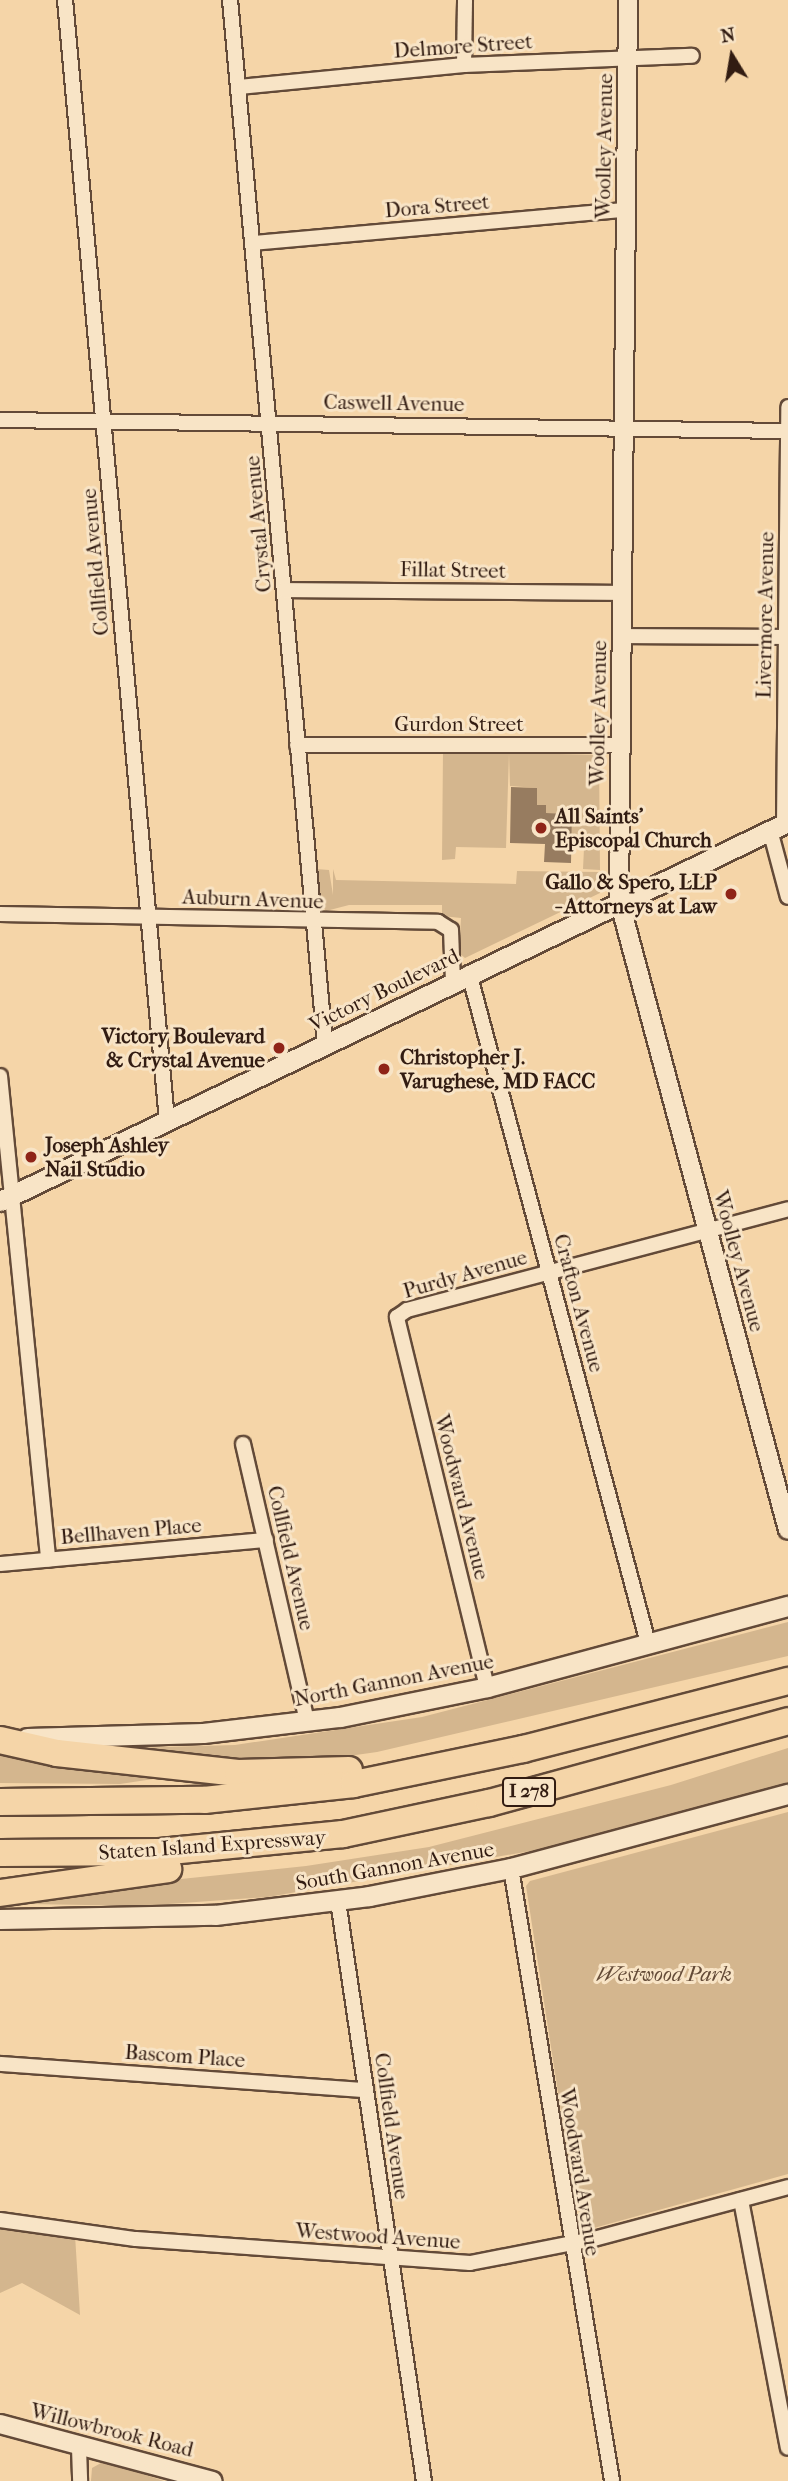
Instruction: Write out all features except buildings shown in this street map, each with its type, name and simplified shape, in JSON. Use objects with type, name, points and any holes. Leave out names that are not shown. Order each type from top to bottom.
[{"type":"highway","name":"I 278","points":[[0,1802],[230,1798],[435,1769],[788,1681]]},
{"type":"highway","name":"Staten Island Expressway","points":[[0,1853],[124,1854],[288,1843],[489,1803],[788,1721]]},
{"type":"highway","points":[[0,1739],[57,1753],[238,1773],[435,1769]]},
{"type":"highway","points":[[0,1893],[236,1861],[288,1843]]},
{"type":"main road","name":"Victory Boulevard","points":[[6,1198],[619,900],[781,825]]},
{"type":"main road","name":"North Gannon Avenue","points":[[0,1739],[168,1736],[307,1722],[487,1687],[788,1606]]},
{"type":"main road","name":"South Gannon Avenue","points":[[0,1919],[177,1917],[338,1901],[511,1868],[788,1794]]},
{"type":"street","name":"Collfield Avenue","points":[[65,0],[167,1120]]},
{"type":"street","name":"Crystal Avenue","points":[[230,0],[324,1044]]},
{"type":"street","points":[[464,65],[465,0]]},
{"type":"street","name":"Woolley Avenue","points":[[628,0],[619,900],[788,1530]]},
{"type":"street","name":"Delmore Street","points":[[239,86],[464,65],[627,56],[692,56]]},
{"type":"street","name":"Dora Street","points":[[253,243],[626,210]]},
{"type":"street","name":"Livermore Avenue","points":[[788,407],[781,825],[788,897]]},
{"type":"street","name":"Caswell Avenue","points":[[0,420],[788,430]]},
{"type":"street","name":"Fillat Street","points":[[284,590],[622,593]]},
{"type":"street","points":[[621,636],[786,638]]},
{"type":"street","name":"Gurdon Street","points":[[297,746],[620,745]]},
{"type":"street","name":"Auburn Avenue","points":[[0,915],[312,923],[438,922],[451,930],[461,977]]},
{"type":"street","name":"Crafton Avenue","points":[[461,977],[549,1272],[648,1643]]},
{"type":"street","points":[[0,1076],[6,1198],[48,1560]]},
{"type":"street","name":"Purdy Avenue","points":[[397,1317],[407,1310],[788,1209]]},
{"type":"street","name":"Woodward Avenue","points":[[397,1317],[487,1687]]},
{"type":"street","name":"Collfield Avenue","points":[[243,1444],[307,1722]]},
{"type":"street","name":"Bellhaven Place","points":[[0,1564],[266,1540]]},
{"type":"street","name":"Woodward Avenue","points":[[511,1868],[570,2242],[612,2481]]},
{"type":"street","name":"Collfield Avenue","points":[[338,1901],[424,2481]]},
{"type":"street","name":"Bascom Place","points":[[0,2064],[366,2090]]},
{"type":"street","name":"Westwood Avenue","points":[[0,2220],[136,2239],[470,2263],[570,2242],[788,2187]]},
{"type":"street","points":[[741,2200],[788,2445]]},
{"type":"street","name":"Willowbrook Road","points":[[0,2424],[79,2448],[213,2481]]},
{"type":"street","points":[[79,2448],[80,2481]]},
{"type":"green space","points":[[443,751],[599,755],[600,870],[583,869],[584,848],[571,848],[572,814],[546,813],[537,805],[537,788],[510,786],[509,754],[506,848],[456,847],[455,859],[442,860]]},
{"type":"green space","points":[[316,869],[329,870],[333,895],[333,869],[336,880],[516,884],[517,871],[600,872],[600,893],[465,958],[459,953],[461,918],[442,916],[442,905],[349,905],[326,911],[320,904]]},
{"type":"green space","points":[[788,1622],[788,1656],[377,1752],[285,1765],[95,1749],[235,1745],[422,1717]]},
{"type":"green space","points":[[788,1748],[788,1786],[570,1844],[268,1897],[140,1906],[31,1904],[123,1885],[306,1866],[429,1847],[671,1785]]},
{"type":"green space","points":[[0,1753],[160,1778],[120,1784],[0,1783]]},
{"type":"green space","name":"Westwood Park","points":[[788,1812],[788,2174],[594,2228],[579,2212],[574,2195],[526,1886],[530,1881]]},
{"type":"green space","points":[[0,2224],[75,2235],[80,2315],[22,2283],[0,2293]]},
{"type":"green space","points":[[101,2463],[164,2481],[91,2481],[92,2468]]},
{"type":"place","name":"All Saints' Episcopal Church","points":[[541,828]]},
{"type":"place","name":"Gallo & Spero, LLP - Attorneys at Law","points":[[731,894]]},
{"type":"place","name":"Victory Boulevard & Crystal Avenue","points":[[279,1048]]},
{"type":"place","name":"Christopher J. Varughese, MD FACC","points":[[384,1069]]},
{"type":"place","name":"Joseph Ashley Nail Studio","points":[[31,1157]]}]
